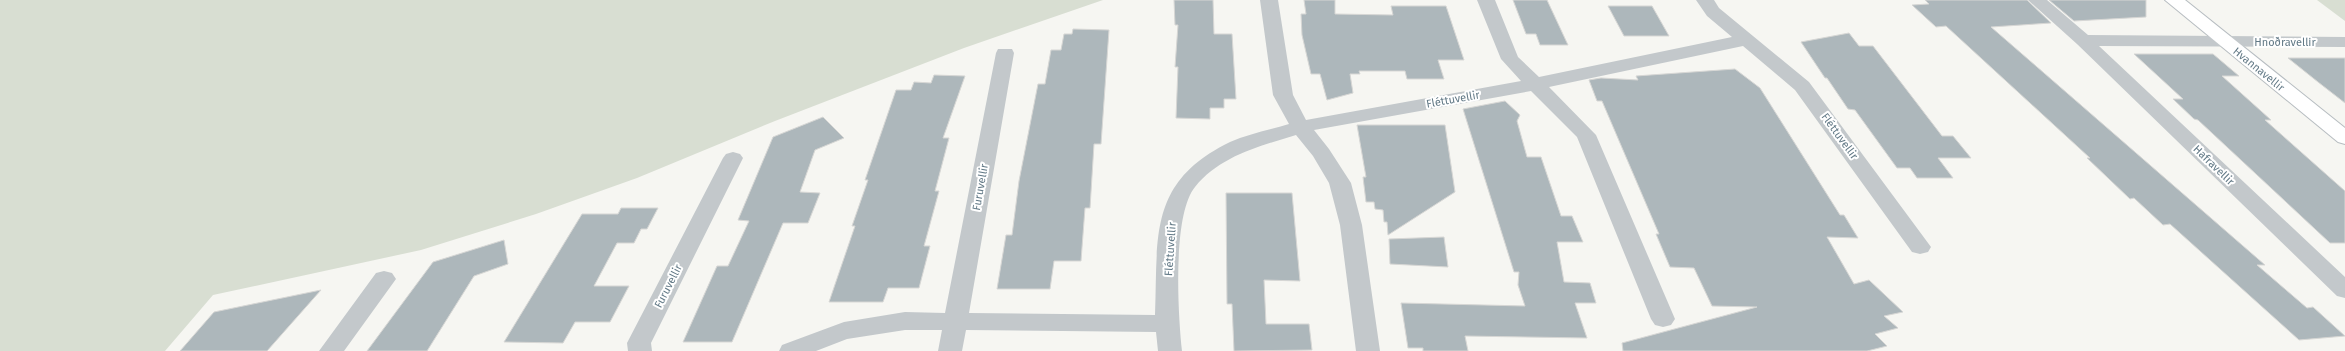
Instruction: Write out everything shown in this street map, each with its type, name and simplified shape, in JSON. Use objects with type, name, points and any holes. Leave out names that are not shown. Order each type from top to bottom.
[{"type":"street","points":[[1269,0],[1283,95],[1300,127],[1322,152],[1340,183],[1355,248],[1368,351]]},
{"type":"street","points":[[1486,0],[1510,59],[1586,135],[1663,319]]},
{"type":"street","name":"Fléttuvellir","points":[[1705,0],[1712,12],[1745,40],[1758,47],[1802,86],[1920,247]]},
{"type":"street","name":"Hafravellir","points":[[2037,0],[2083,40],[2345,290]]},
{"type":"street","name":"Hvannavellir","points":[[2174,0],[2345,138]]},
{"type":"street","name":"Fléttuvellir","points":[[1170,351],[1167,324],[1169,239],[1175,206],[1185,185],[1202,168],[1238,146],[1300,127],[1535,84],[1745,40]]},
{"type":"street","points":[[2083,40],[2226,42]]},
{"type":"street","name":"Hnoðravellir","points":[[2226,42],[2345,42]]},
{"type":"street","name":"Furuvellir","points":[[950,351],[1005,53]]},
{"type":"street","name":"Furuvellir","points":[[640,351],[639,343],[733,158]]},
{"type":"street","points":[[331,351],[384,279]]},
{"type":"street","points":[[791,351],[844,330],[905,321],[956,320],[1167,324]]},
{"type":"shaded area","points":[[0,0],[1103,0],[964,48],[775,121],[637,178],[536,214],[421,250],[213,295],[165,351],[0,351]]},
{"type":"shaded area","points":[[2317,0],[2345,0],[2345,21]]},
{"type":"building","points":[[1174,0],[1213,0],[1214,34],[1232,34],[1236,99],[1224,99],[1224,108],[1210,108],[1210,119],[1176,118],[1178,67],[1175,67],[1178,25],[1175,25]]},
{"type":"building","points":[[1304,0],[1335,0],[1335,14],[1393,15],[1391,6],[1446,6],[1464,60],[1438,60],[1444,79],[1407,79],[1405,71],[1359,71],[1360,74],[1350,74],[1353,93],[1327,100],[1320,74],[1311,74],[1302,35],[1301,14],[1306,14]]},
{"type":"building","points":[[1513,0],[1547,0],[1568,45],[1540,45],[1536,34],[1526,34]]},
{"type":"building","points":[[1925,0],[2027,0],[2051,23],[1991,27],[2265,265],[2257,265],[2307,308],[2313,307],[2345,336],[2299,340],[2170,224],[2163,225],[2134,198],[2130,199],[2087,158],[2090,158],[1946,26],[1936,27],[1912,5],[1929,4]]},
{"type":"building","points":[[2049,0],[2146,0],[2146,17],[2074,21]]},
{"type":"building","points":[[1608,6],[1652,6],[1669,36],[1624,36]]},
{"type":"building","points":[[1073,29],[1109,30],[1101,144],[1094,144],[1090,208],[1085,208],[1081,261],[1054,261],[1050,289],[997,289],[1006,235],[1012,235],[1019,181],[1038,84],[1045,84],[1051,50],[1061,50],[1064,34],[1072,34]]},
{"type":"building","points":[[1849,33],[1859,46],[1873,46],[1942,136],[1953,136],[1971,158],[1938,158],[1953,178],[1917,178],[1910,168],[1897,168],[1855,110],[1848,109],[1801,42]]},
{"type":"building","points":[[2134,54],[2213,54],[2239,76],[2222,76],[2271,120],[2265,120],[2345,191],[2345,243],[2330,243],[2198,120],[2194,119],[2173,99],[2183,99]]},
{"type":"building","points":[[2288,58],[2345,58],[2345,103],[2318,82]]},
{"type":"building","points":[[1735,69],[1760,88],[1840,215],[1844,215],[1858,238],[1827,237],[1854,284],[1869,280],[1903,312],[1884,316],[1898,328],[1875,334],[1887,346],[1867,351],[1623,351],[1622,343],[1757,307],[1712,306],[1694,268],[1670,267],[1656,234],[1659,234],[1602,101],[1597,101],[1589,80],[1601,78],[1638,80],[1636,76]]},
{"type":"building","points":[[934,75],[965,76],[943,138],[949,138],[935,191],[939,191],[924,246],[930,246],[919,288],[888,288],[883,302],[829,302],[855,226],[852,226],[868,180],[865,180],[896,90],[911,90],[914,82],[931,83]]},
{"type":"building","points":[[1505,101],[1520,115],[1517,121],[1527,157],[1541,157],[1561,216],[1572,216],[1583,242],[1557,242],[1564,282],[1590,283],[1596,303],[1575,303],[1587,338],[1465,336],[1468,351],[1423,351],[1423,348],[1408,348],[1401,303],[1525,306],[1518,285],[1519,272],[1514,272],[1463,109]]},
{"type":"building","points":[[823,117],[844,138],[815,150],[800,192],[820,193],[808,223],[783,223],[732,342],[683,342],[717,266],[728,266],[749,221],[738,220],[773,137]]},
{"type":"building","points":[[1357,125],[1445,125],[1455,192],[1388,235],[1387,222],[1384,222],[1383,210],[1375,209],[1374,202],[1366,202],[1363,177],[1366,177]]},
{"type":"building","points":[[1226,193],[1292,193],[1300,281],[1264,280],[1266,324],[1309,324],[1312,350],[1234,351],[1232,304],[1227,304]]},
{"type":"building","points":[[621,208],[658,208],[647,229],[641,229],[634,243],[617,243],[594,286],[629,286],[610,322],[575,322],[563,343],[504,342],[582,214],[618,214]]},
{"type":"building","points":[[1444,237],[1448,267],[1390,264],[1389,239]]},
{"type":"building","points":[[504,240],[508,264],[474,276],[427,351],[367,351],[433,262]]},
{"type":"building","points":[[321,290],[267,351],[180,351],[214,312]]}]
